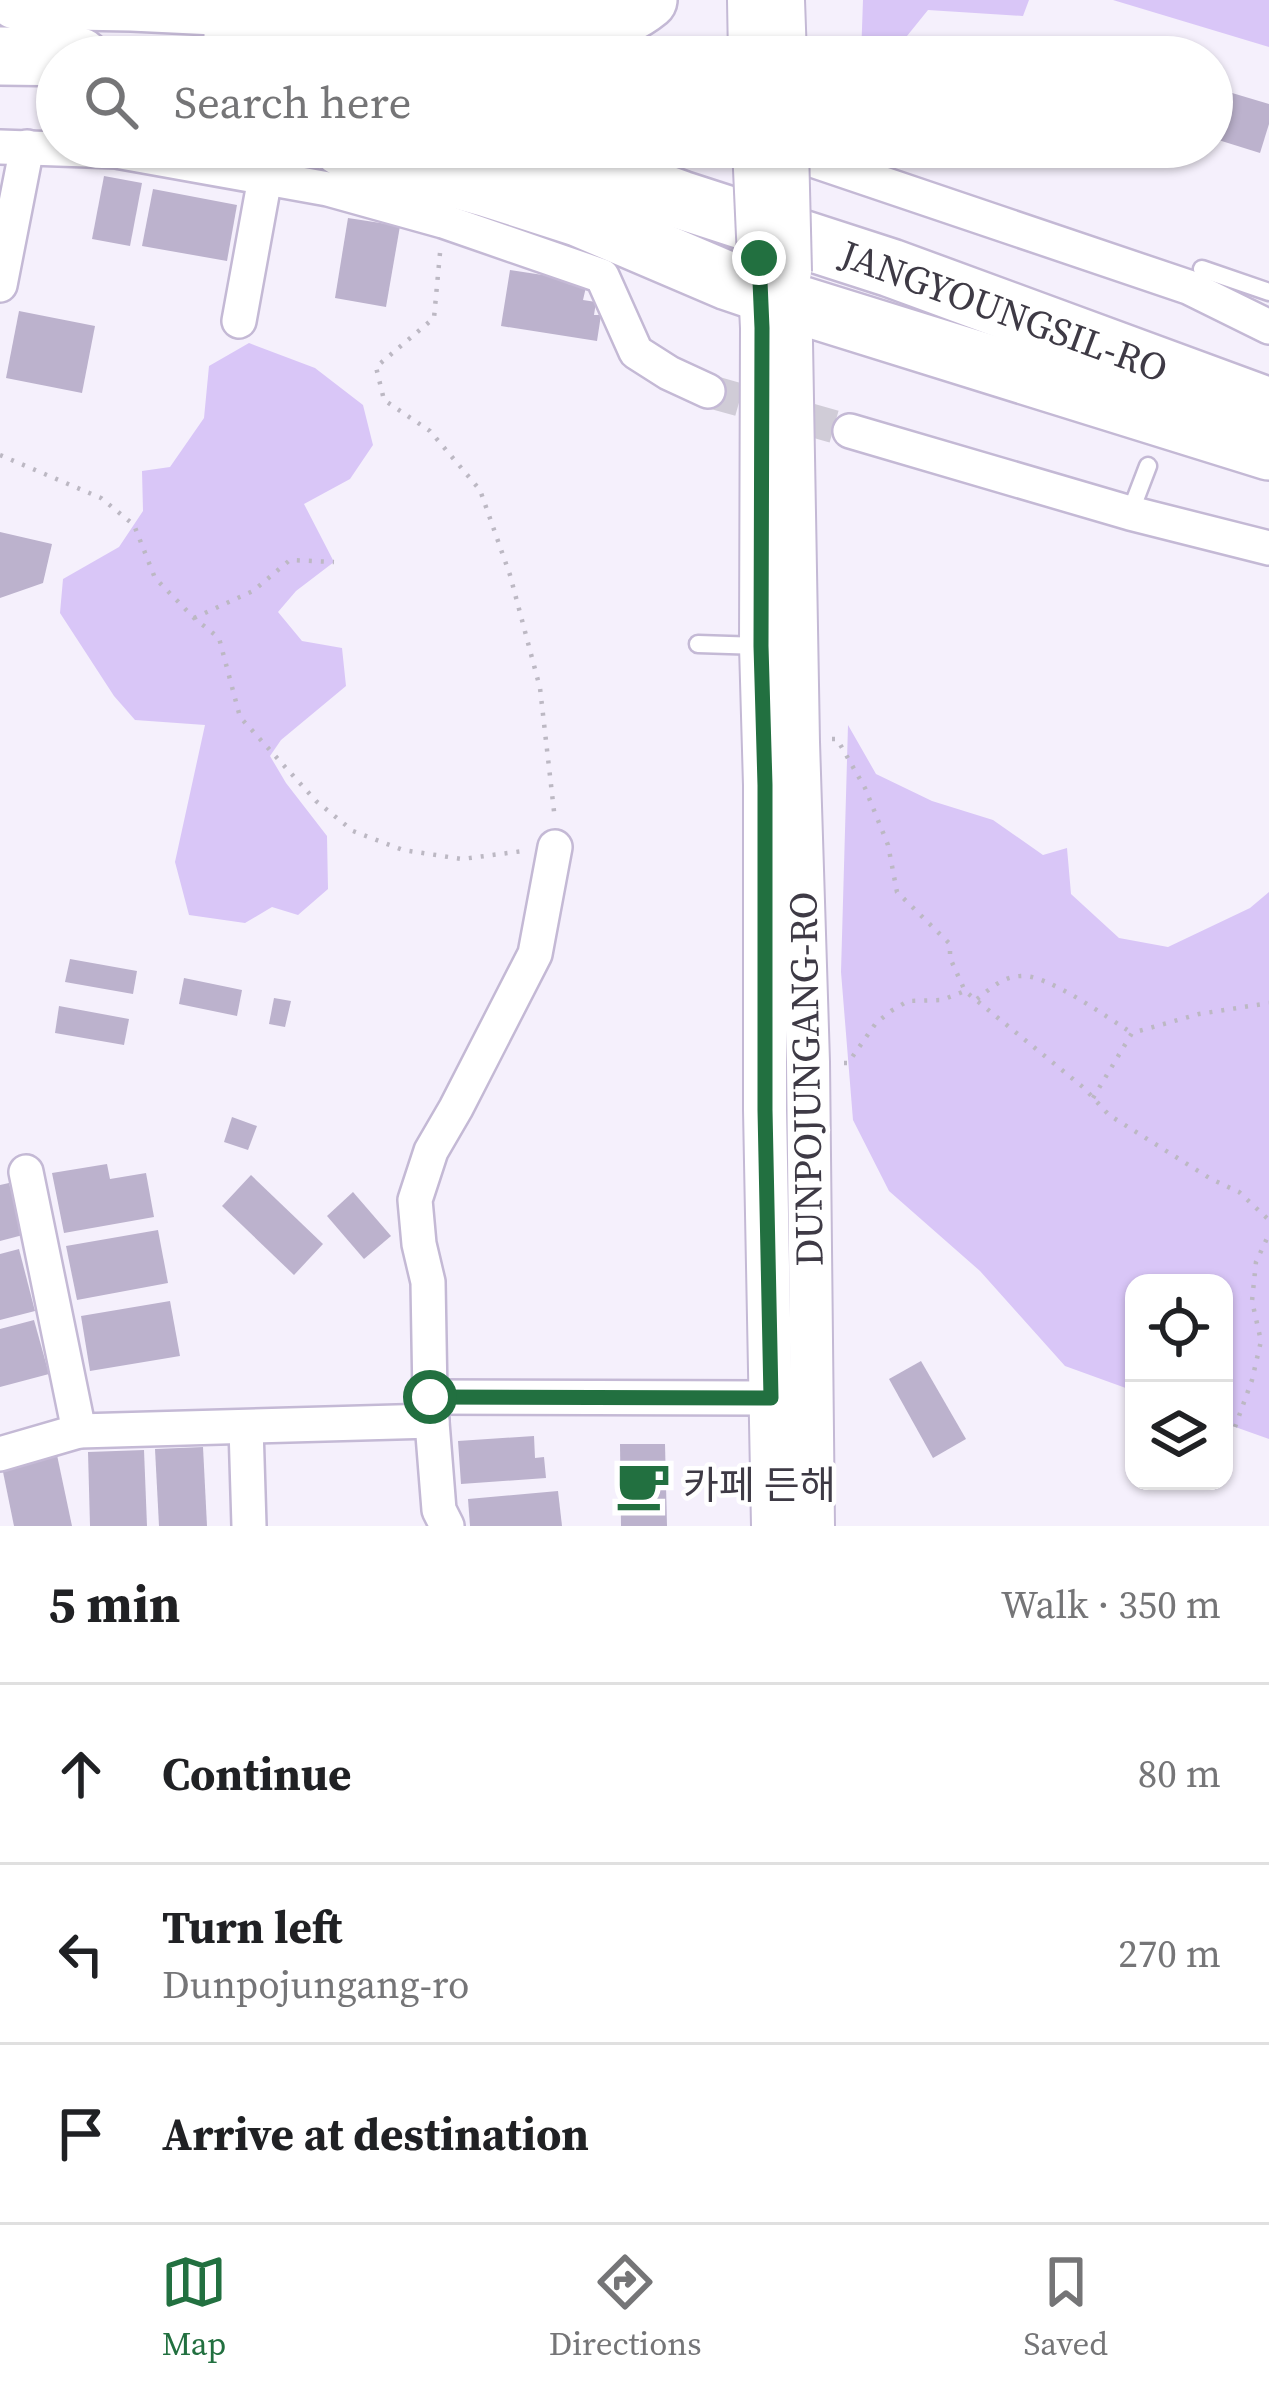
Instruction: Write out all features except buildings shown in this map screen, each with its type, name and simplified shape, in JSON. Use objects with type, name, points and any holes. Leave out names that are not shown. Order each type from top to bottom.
[{"type":"highway","points":[[16,0],[592,24],[628,14],[648,0]]},
{"type":"highway","points":[[0,19],[240,36]]},
{"type":"highway","points":[[0,56],[36,56]]},
{"type":"highway","points":[[0,86],[36,90]]},
{"type":"highway","points":[[417,168],[775,281],[1269,452]]},
{"type":"highway","name":"JANGYOUNGSIL-RO","points":[[593,168],[891,268],[1269,407]]},
{"type":"highway","name":"JANGYOUNGSIL-RO","points":[[697,168],[1269,370]]},
{"type":"street","points":[[749,0],[750,36]]},
{"type":"street","points":[[784,0],[785,36]]},
{"type":"street","points":[[0,285],[14,147]]},
{"type":"street","points":[[210,168],[328,189],[443,221],[602,277],[636,352],[708,391]]},
{"type":"street","points":[[757,168],[775,281]]},
{"type":"street","points":[[775,281],[785,168]]},
{"type":"street","points":[[836,168],[1188,287],[1269,327]]},
{"type":"street","points":[[239,321],[265,178]]},
{"type":"street","name":"DUNPOJUNGANG-RO","points":[[775,281],[761,646],[765,1110],[792,1398],[813,1526]]},
{"type":"street","name":"DUNPOJUNGANG-RO","points":[[773,1526],[792,1398],[808,1062],[775,281]]},
{"type":"street","points":[[850,430],[1269,548]]},
{"type":"street","points":[[447,1526],[439,1510],[428,1282],[415,1201],[431,1151],[535,954],[555,847]]},
{"type":"street","points":[[26,1172],[79,1431]]},
{"type":"street","points":[[0,1454],[79,1431],[246,1427],[431,1409],[792,1398]]},
{"type":"street","points":[[246,1427],[249,1526]]},
{"type":"lane","points":[[1202,268],[1269,292]]},
{"type":"lane","points":[[1130,512],[1148,466]]},
{"type":"lane","points":[[698,644],[761,646]]},
{"type":"path","points":[[0,455],[100,498],[134,525],[155,578],[219,638],[240,716],[316,801],[353,830],[403,850],[462,859],[555,847],[540,688],[510,575],[480,490],[430,430],[384,400],[376,367],[434,318],[443,221]]},
{"type":"path","points":[[194,618],[253,591],[290,560],[334,562]]},
{"type":"path","points":[[822,740],[837,739],[849,758],[888,845],[897,892],[950,944],[950,958],[965,991],[1109,1115],[1239,1192],[1269,1220]]},
{"type":"path","points":[[977,999],[1001,981],[1023,974],[1058,987],[1132,1033]]},
{"type":"path","points":[[828,1063],[848,1063],[876,1023],[908,1001],[942,1000],[965,991]]},
{"type":"path","points":[[1093,1098],[1132,1033],[1199,1014],[1269,1003]]},
{"type":"path","points":[[1235,1426],[1262,1341],[1252,1301],[1256,1262],[1269,1234]]},
{"type":"shaded area","points":[[863,0],[1029,0],[1023,16],[928,10],[907,36],[862,36]]},
{"type":"shaded area","points":[[1113,0],[1269,0],[1269,47]]},
{"type":"shaded area","points":[[249,343],[315,368],[363,405],[373,445],[350,479],[304,504],[334,562],[296,591],[278,612],[302,641],[342,648],[346,686],[281,740],[270,756],[327,836],[328,889],[298,915],[272,907],[245,923],[189,915],[175,862],[205,725],[135,720],[60,613],[63,579],[119,547],[143,511],[142,471],[170,467],[204,418],[209,366]]},
{"type":"shaded area","points":[[848,725],[876,774],[932,801],[993,820],[1043,855],[1067,848],[1071,894],[1119,938],[1168,947],[1250,908],[1269,892],[1269,1439],[1233,1426],[1233,1274],[1125,1274],[1125,1388],[1065,1366],[980,1271],[889,1191],[853,1120],[841,972]]},
{"type":"tunnel","points":[[708,391],[850,431]]},
{"type":"place","name":"카페 든해","points":[[643,1485]]},
{"type":"route","points":[[430,1397],[771,1398],[759,258]]}]
